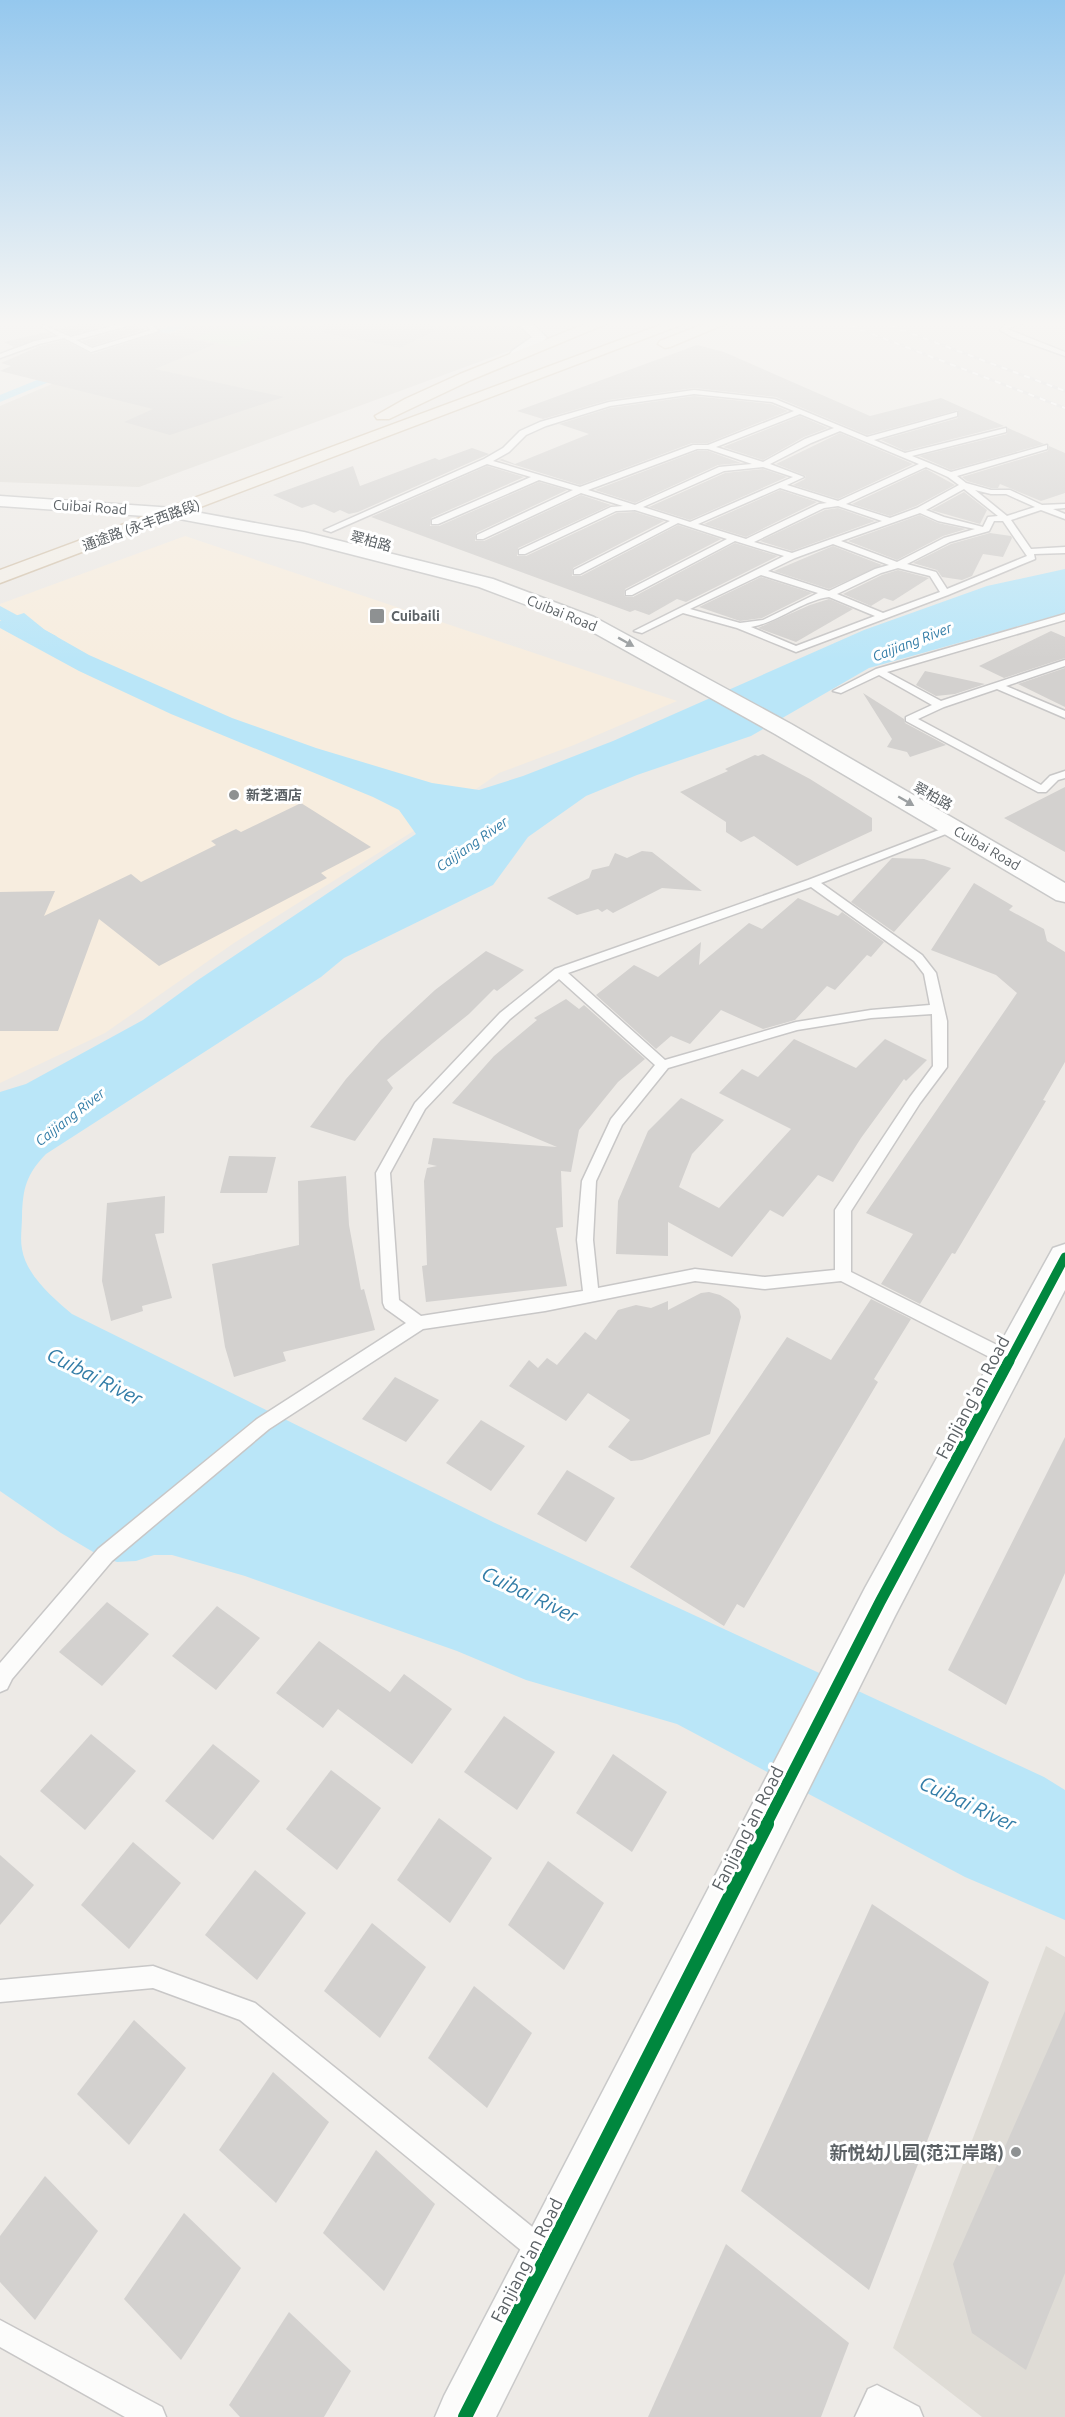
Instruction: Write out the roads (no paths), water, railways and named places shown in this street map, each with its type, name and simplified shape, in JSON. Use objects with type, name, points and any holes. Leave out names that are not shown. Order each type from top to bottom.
[{"type":"main road","points":[[342,436],[346,434]]},
{"type":"main road","name":"通途路 (永丰西路段)","points":[[177,508],[348,434]]},
{"type":"main road","name":"通途路 (永丰西路段)","points":[[2,572],[382,434]]},
{"type":"main road","name":"翠柏路","points":[[0,493],[177,508],[328,530],[515,580],[612,616],[639,631],[710,680]]},
{"type":"main road","name":"Cuibai Road","points":[[0,501],[145,510],[177,508],[486,583],[587,621],[710,680],[792,725],[952,828],[1065,894]]},
{"type":"main road","name":"通途路 (永丰西路段)","points":[[2,572],[145,510]]},
{"type":"main road","name":"翠柏路","points":[[792,725],[1065,871]]},
{"type":"main road","name":"Fanjiang'an Road","points":[[465,2417],[880,1602],[1065,1257]]},
{"type":"lane","points":[[328,530],[487,461],[506,450],[522,434]]},
{"type":"lane","points":[[709,447],[743,434]]},
{"type":"lane","points":[[522,552],[614,509],[636,507],[722,468],[764,465],[826,434]]},
{"type":"lane","points":[[682,610],[740,626],[796,649],[1032,557],[1006,519],[951,475],[853,434]]},
{"type":"lane","points":[[869,439],[887,434]]},
{"type":"lane","points":[[906,455],[988,434]]},
{"type":"lane","points":[[480,537],[580,490],[696,447],[709,447],[800,477],[692,524]]},
{"type":"lane","points":[[951,475],[1044,447]]},
{"type":"lane","points":[[487,461],[792,556]]},
{"type":"lane","points":[[747,542],[822,506],[839,504],[926,464]]},
{"type":"lane","points":[[435,522],[538,477]]},
{"type":"lane","points":[[780,485],[891,521]]},
{"type":"lane","points":[[639,631],[792,556],[920,510],[965,485],[991,492],[1007,492],[1065,517]]},
{"type":"lane","points":[[740,626],[765,622],[815,596],[830,594],[878,571],[898,565],[947,540],[986,529],[992,519],[1006,519],[1028,514],[1041,507],[1065,506]]},
{"type":"lane","points":[[920,510],[941,519],[986,529]]},
{"type":"lane","points":[[577,572],[678,520]]},
{"type":"lane","points":[[629,593],[735,538]]},
{"type":"lane","points":[[835,542],[898,565],[921,569],[933,574],[945,592]]},
{"type":"lane","points":[[1029,552],[1065,550]]},
{"type":"lane","points":[[762,572],[830,594],[882,616]]},
{"type":"lane","points":[[838,691],[879,671],[1065,617]]},
{"type":"lane","points":[[1065,663],[940,705],[910,719],[1042,790],[1054,778],[1065,774]]},
{"type":"lane","points":[[879,671],[940,705]]},
{"type":"lane","points":[[998,686],[1065,715]]},
{"type":"lane","points":[[420,1323],[391,1304],[382,1173],[420,1106],[505,1016],[559,972],[812,882],[952,828]]},
{"type":"lane","points":[[812,882],[918,958],[930,973],[938,1009],[940,1067],[915,1100],[843,1209],[843,1275]]},
{"type":"lane","points":[[559,972],[663,1065]]},
{"type":"lane","points":[[591,1296],[585,1240],[589,1181],[616,1122],[663,1065],[796,1026],[871,1014],[938,1009]]},
{"type":"lane","points":[[0,1682],[13,1663],[105,1555],[127,1536],[262,1424],[420,1323],[591,1296],[695,1275],[765,1283],[843,1275],[1011,1360]]},
{"type":"lane","points":[[0,1991],[153,1977],[247,2011],[547,2255]]},
{"type":"lane","points":[[0,2333],[152,2417]]},
{"type":"lane","points":[[869,2417],[877,2398],[909,2417]]},
{"type":"water","points":[[1065,569],[1065,613],[869,668],[751,736],[637,775],[586,796],[528,837],[493,885],[344,958],[321,977],[46,1154],[27,1182],[23,1197],[21,1237],[22,1249],[29,1268],[49,1293],[72,1314],[495,1523],[1044,1777],[1065,1790],[1065,1920],[965,1877],[677,1724],[526,1680],[457,1651],[245,1576],[172,1555],[154,1555],[136,1561],[117,1562],[100,1556],[61,1533],[0,1491],[0,1092],[26,1084],[143,1020],[198,980],[416,834],[399,810],[373,797],[171,714],[79,671],[0,628],[0,621],[24,613],[45,630],[89,655],[232,718],[316,748],[432,783],[479,790],[523,776],[613,741],[864,630],[987,586]]},
{"type":"waterway","points":[[0,612],[49,640]]},
{"type":"place","name":"Cuibaili","points":[[377,616]]},
{"type":"place","name":"新芝酒店","points":[[234,795]]},
{"type":"place","name":"新悦幼儿园(范江岸路)","points":[[1016,2152]]},
{"type":"water label","name":"Caijiang River","points":[[912,642]]},
{"type":"water label","name":"Caijiang River","points":[[472,844]]},
{"type":"water label","name":"Caijiang River","points":[[70,1117]]},
{"type":"water label","name":"Cuibai River","points":[[95,1376]]},
{"type":"water label","name":"Cuibai River","points":[[530,1594]]},
{"type":"water label","name":"Cuibai River","points":[[968,1803]]}]
